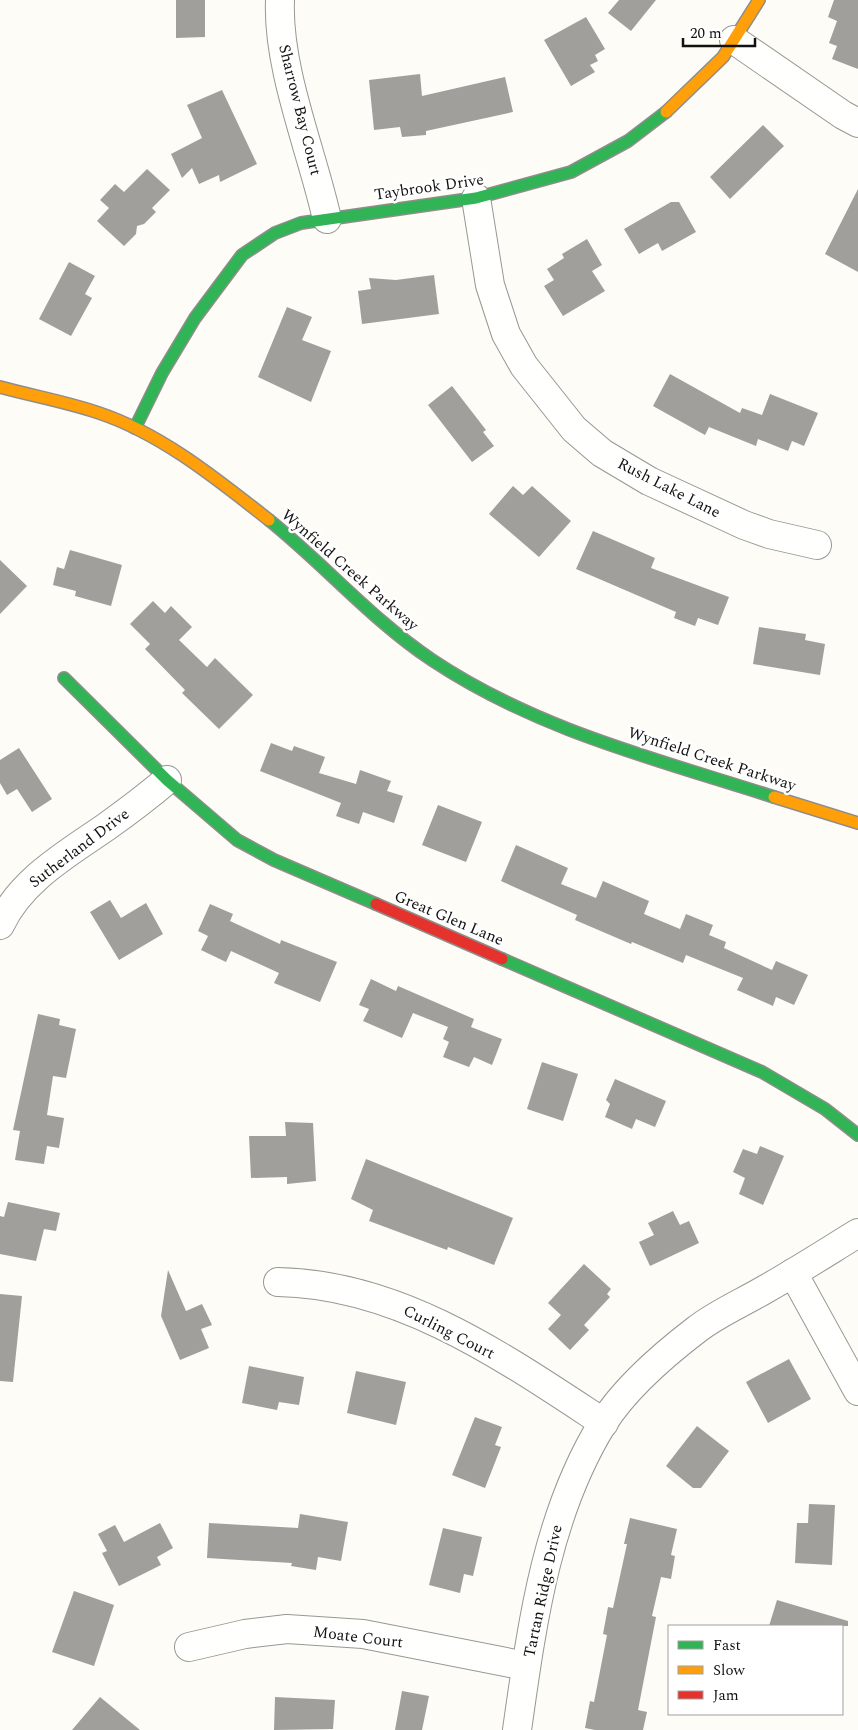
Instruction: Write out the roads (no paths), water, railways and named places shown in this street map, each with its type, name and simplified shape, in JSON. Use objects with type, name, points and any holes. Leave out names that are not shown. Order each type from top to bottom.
[{"type":"street","name":"Sharrow Bay Court","points":[[280,0],[279,16],[286,64],[327,219]]},
{"type":"street","name":"Taybrook Drive","points":[[135,428],[162,374],[195,318],[242,255],[274,233],[301,223],[502,193],[571,172],[628,141],[692,89],[723,57],[759,0]]},
{"type":"street","points":[[734,40],[842,115],[858,123]]},
{"type":"street","name":"Rush Lake Lane","points":[[476,198],[490,285],[506,334],[524,366],[574,430],[602,452],[649,481],[744,525],[769,534],[817,545]]},
{"type":"street","name":"Wynfield Creek Parkway","points":[[0,387],[100,413],[135,428],[182,455],[232,490],[286,534],[360,604],[392,630],[471,684],[539,719],[581,736],[858,823]]},
{"type":"street","name":"Great Glen Lane","points":[[64,678],[168,780],[238,840],[274,860],[762,1072],[825,1109],[858,1135]]},
{"type":"street","name":"Sutherland Drive","points":[[0,925],[14,902],[30,882],[135,807],[168,780]]},
{"type":"street","name":"Tartan Ridge Drive","points":[[517,1730],[526,1666],[550,1544],[575,1478],[604,1423],[627,1392],[665,1355],[697,1328],[858,1233]]},
{"type":"street","points":[[793,1273],[858,1391]]},
{"type":"street","name":"Curling Court","points":[[278,1282],[309,1283],[337,1288],[366,1294],[400,1306],[467,1338],[604,1423]]},
{"type":"street","name":"Moate Court","points":[[189,1647],[245,1634],[287,1629],[363,1634],[526,1666]]}]
